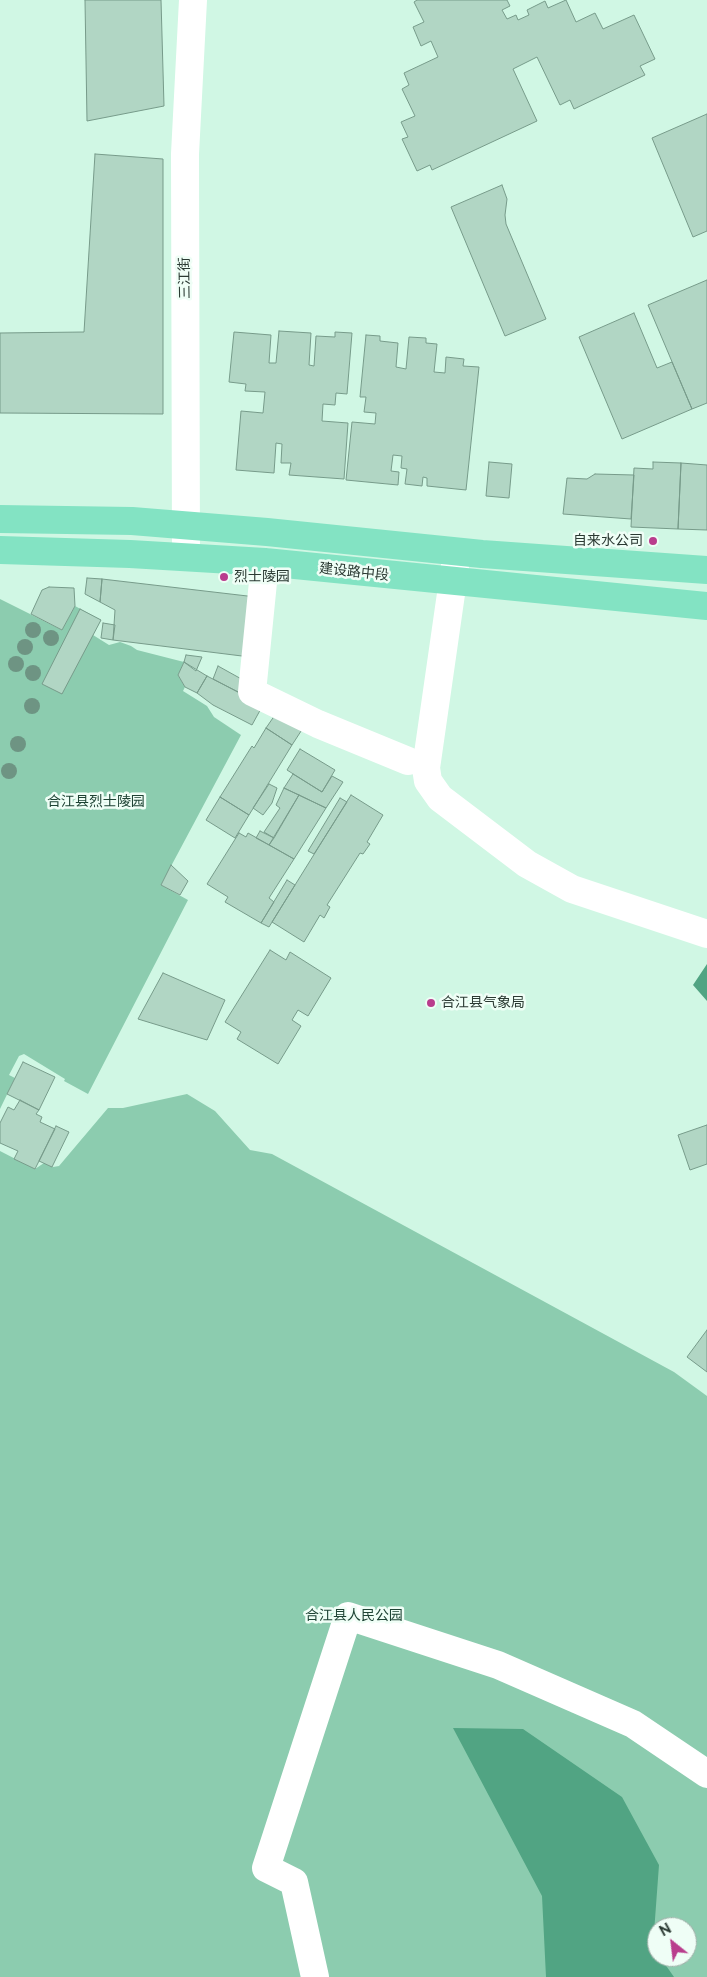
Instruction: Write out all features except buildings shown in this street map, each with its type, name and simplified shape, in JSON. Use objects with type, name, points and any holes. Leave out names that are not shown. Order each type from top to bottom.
[{"type":"main road","points":[[0,519],[132,521],[457,552],[707,570]]},
{"type":"main road","name":"建设路中段","points":[[0,550],[265,562],[707,606]]},
{"type":"street","name":"三江街","points":[[186,557],[188,526],[185,163],[193,0]]},
{"type":"street","points":[[457,552],[426,768],[428,781],[440,798],[527,864],[572,889],[707,934]]},
{"type":"street","points":[[265,562],[252,692],[318,724],[408,761]]},
{"type":"street","points":[[315,1977],[294,1882],[266,1868],[348,1616],[498,1665],[633,1724],[707,1774]]},
{"type":"green space","name":"合江县烈士陵园","points":[[0,599],[62,630],[75,606],[101,620],[93,635],[109,645],[120,642],[137,650],[184,662],[178,675],[185,687],[183,691],[207,706],[214,717],[241,735],[161,885],[188,900],[88,1094],[64,1081],[65,1079],[24,1054],[19,1056],[9,1075],[15,1078],[0,1109]]},
{"type":"green space","name":"合江县人民公园","points":[[187,1094],[215,1111],[250,1150],[272,1154],[674,1372],[707,1396],[707,1977],[0,1977],[0,1151],[35,1169],[44,1163],[53,1167],[59,1166],[108,1108],[123,1108]]},
{"type":"shaded area","points":[[707,964],[707,1001],[693,985]]},
{"type":"shaded area","points":[[453,1728],[523,1729],[622,1797],[659,1865],[655,1917],[647,1917],[647,1967],[667,1967],[674,1977],[546,1977],[542,1896]]},
{"type":"place","name":"自来水公司","points":[[653,541]]},
{"type":"place","name":"烈士陵园","points":[[224,577]]},
{"type":"place","name":"合江县气象局","points":[[431,1003]]}]
